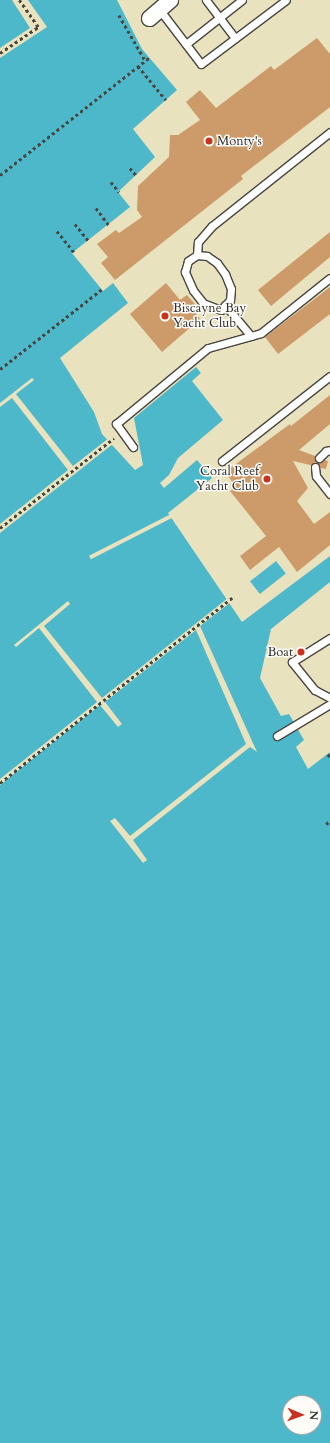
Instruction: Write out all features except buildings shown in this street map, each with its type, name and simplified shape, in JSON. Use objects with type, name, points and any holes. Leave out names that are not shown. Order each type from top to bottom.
[{"type":"lane","points":[[206,0],[235,38]]},
{"type":"lane","points":[[186,44],[242,0]]},
{"type":"lane","points":[[159,9],[201,64],[286,0]]},
{"type":"lane","points":[[197,255],[198,242],[212,226],[330,132]]},
{"type":"lane","points":[[197,255],[207,256],[217,263],[225,274],[230,289],[230,300],[225,304],[221,310],[211,308],[203,303],[192,290],[186,272],[188,261],[197,255]]},
{"type":"lane","points":[[133,447],[116,424],[208,348],[261,333],[330,278]]},
{"type":"lane","points":[[225,304],[251,336]]},
{"type":"lane","points":[[222,462],[330,376]]},
{"type":"lane","points":[[319,458],[326,450],[330,450]]},
{"type":"lane","points":[[315,467],[316,476],[330,494]]},
{"type":"lane","points":[[330,638],[292,662],[315,690],[330,698]]},
{"type":"lane","points":[[277,736],[330,704]]},
{"type":"path","points":[[0,53],[38,27],[19,0]]},
{"type":"path","points":[[119,14],[145,60]]},
{"type":"path","points":[[0,175],[150,57]]},
{"type":"path","points":[[138,66],[166,100]]},
{"type":"path","points":[[130,168],[136,175]]},
{"type":"path","points":[[111,182],[119,192]]},
{"type":"path","points":[[96,208],[110,225]]},
{"type":"path","points":[[75,224],[88,240]]},
{"type":"path","points":[[57,231],[74,252]]},
{"type":"path","points":[[0,369],[102,289]]},
{"type":"path","points":[[0,528],[117,436]]},
{"type":"path","points":[[0,783],[232,598]]},
{"type":"path","points":[[326,824],[330,821]]},
{"type":"water","points":[[0,0],[117,0],[142,49],[177,90],[133,129],[155,157],[118,192],[130,207],[72,253],[103,291],[113,283],[128,303],[60,358],[94,412],[102,434],[135,470],[143,465],[134,418],[196,367],[201,373],[192,381],[223,420],[178,458],[169,475],[160,483],[164,488],[197,460],[212,478],[168,513],[242,622],[330,556],[330,582],[271,629],[260,678],[281,716],[289,714],[304,740],[296,747],[308,769],[330,752],[330,1443],[0,1443]]},
{"type":"water","points":[[276,561],[286,574],[260,594],[250,581]]},
{"type":"pier","points":[[12,0],[28,0],[47,27],[0,58],[0,48],[30,28]]},
{"type":"pier","points":[[32,378],[34,380],[16,394],[73,466],[109,438],[114,443],[0,533],[0,524],[68,470],[12,398],[0,407],[0,403]]},
{"type":"pier","points":[[171,514],[173,518],[91,559],[89,556]]},
{"type":"pier","points":[[228,598],[231,602],[200,626],[257,752],[250,747],[133,840],[147,860],[143,863],[110,821],[115,818],[130,836],[246,744],[196,630],[105,702],[122,724],[118,727],[100,705],[0,785],[0,779],[97,702],[39,628],[16,647],[14,645],[68,601],[70,604],[44,626],[102,698]]},
{"type":"place","name":"Monty's","points":[[209,141]]},
{"type":"place","name":"Biscayne Bay Yacht Club","points":[[165,316]]},
{"type":"place","name":"Coral Reef Yacht Club","points":[[267,479]]},
{"type":"place","name":"Boat","points":[[301,652]]}]
